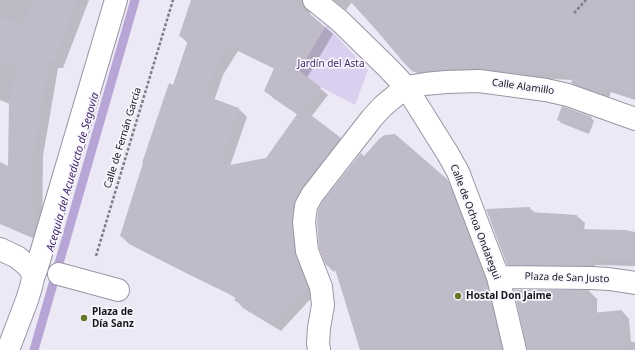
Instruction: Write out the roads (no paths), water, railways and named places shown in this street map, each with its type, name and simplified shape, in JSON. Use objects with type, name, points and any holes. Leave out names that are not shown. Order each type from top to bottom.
[{"type":"street","points":[[8,350],[31,287],[45,273],[116,0]]},
{"type":"street","name":"Calle de Ochoa Ondategui","points":[[314,0],[340,21],[406,87],[448,154],[458,172],[498,277],[515,350]]},
{"type":"street","name":"Calle Alamillo","points":[[406,87],[446,82],[479,81],[546,90],[568,94],[635,119]]},
{"type":"street","points":[[319,350],[319,328],[323,305],[321,287],[307,251],[304,222],[306,206],[312,195],[372,118],[383,106],[406,87]]},
{"type":"street","points":[[0,249],[17,257],[29,267],[32,273],[45,273],[88,281],[118,290]]},
{"type":"street","name":"Plaza de San Justo","points":[[498,277],[591,278],[635,283]]},
{"type":"waterway","name":"Acequia del Acueducto de Segovia","points":[[34,350],[135,0]]},
{"type":"place","name":"Hostal Don Jaime","points":[[458,296]]},
{"type":"place","name":"Plaza de Día Sanz","points":[[84,318]]},
{"type":"park label","name":"Jardín del Asta","points":[[331,64]]}]
